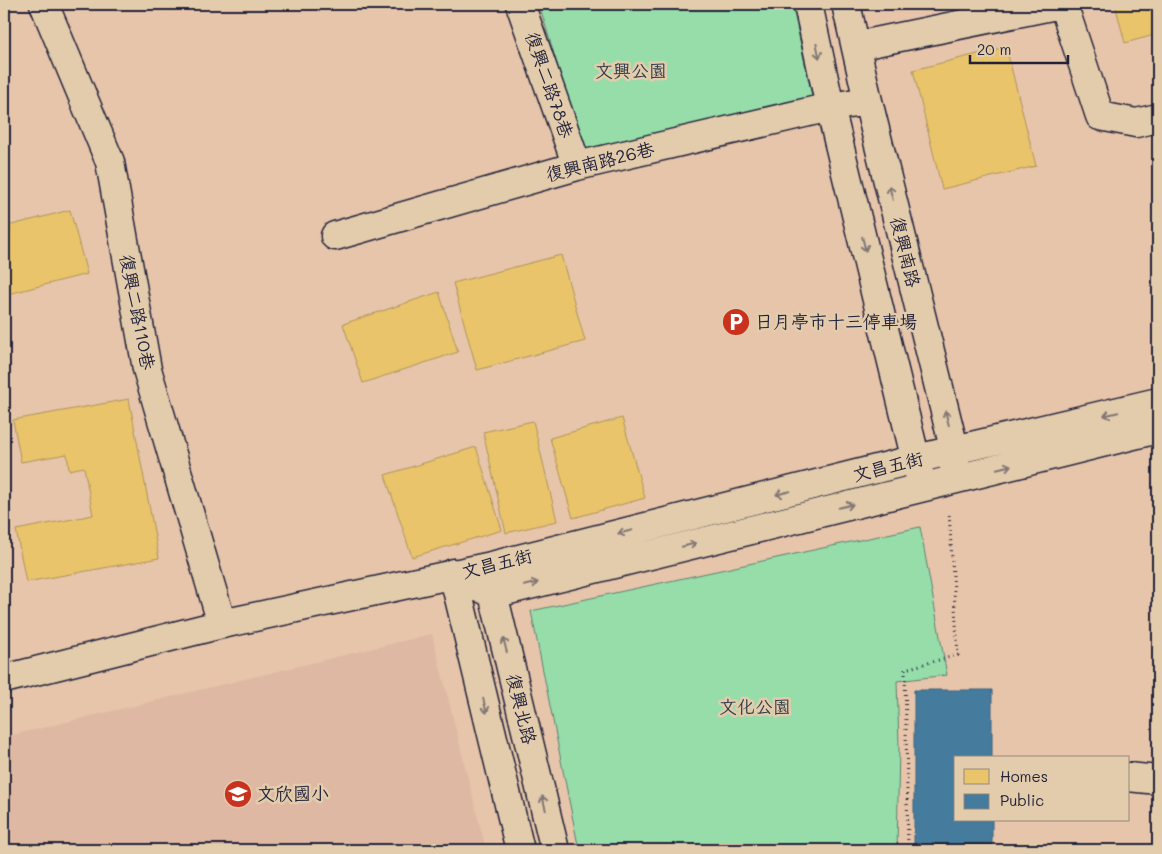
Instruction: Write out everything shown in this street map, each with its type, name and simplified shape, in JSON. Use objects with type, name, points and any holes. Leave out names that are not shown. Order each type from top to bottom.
[{"type":"street","name":"復興二路110巷","points":[[44,4],[110,162],[147,369],[222,624]]},
{"type":"street","name":"復興二路78巷","points":[[520,4],[578,166]]},
{"type":"street","points":[[808,4],[830,107],[923,487]]},
{"type":"street","name":"復興南路","points":[[846,4],[868,101],[955,452],[951,490]]},
{"type":"street","points":[[856,46],[1062,4],[1100,116],[1136,123],[1158,118]]},
{"type":"street","name":"復興南路26巷","points":[[335,236],[578,166],[830,107],[868,101]]},
{"type":"street","name":"文昌五街","points":[[453,573],[487,567],[1158,402]]},
{"type":"street","name":"文昌五街","points":[[453,573],[493,594],[923,487],[951,490],[1158,429]]},
{"type":"street","name":"復興北路","points":[[487,567],[555,850]]},
{"type":"street","points":[[4,679],[222,624],[453,573]]},
{"type":"street","name":"復興北路","points":[[453,573],[520,850]]},
{"type":"street","points":[[1130,777],[1158,780]]},
{"type":"path","points":[[908,850],[905,669],[958,655],[951,490]]},
{"type":"shaded area","name":"文欣國小","points":[[432,634],[486,850],[4,850],[4,737]]},
{"type":"green space","name":"文興公園","points":[[539,4],[792,4],[813,101],[583,151]]},
{"type":"green space","name":"文化公園","points":[[920,527],[947,675],[897,681],[899,745],[897,850],[579,850],[531,611]]},
{"type":"building: Homes","points":[[1115,4],[1158,4],[1158,34],[1125,43]]},
{"type":"building: Homes","points":[[1006,47],[1036,166],[942,189],[913,70]]},
{"type":"building: Homes","points":[[70,210],[87,274],[8,294],[4,275],[4,227]]},
{"type":"building: Homes","points":[[561,255],[585,341],[477,370],[453,283]]},
{"type":"building: Homes","points":[[439,292],[458,352],[363,383],[343,324]]},
{"type":"building: Homes","points":[[129,399],[159,558],[26,582],[16,530],[93,515],[84,467],[69,470],[67,454],[21,462],[13,420]]},
{"type":"building: Homes","points":[[622,418],[645,498],[573,518],[550,438]]},
{"type":"building: Homes","points":[[533,421],[557,521],[506,533],[483,432]]},
{"type":"building: Homes","points":[[476,447],[502,530],[412,557],[385,475]]},
{"type":"building: Public","points":[[914,690],[992,690],[992,756],[954,756],[954,822],[992,822],[992,850],[914,850]]},
{"type":"place","name":"日月亭市十三停車場","points":[[736,322]]},
{"type":"place","name":"文欣國小","points":[[238,794]]}]
